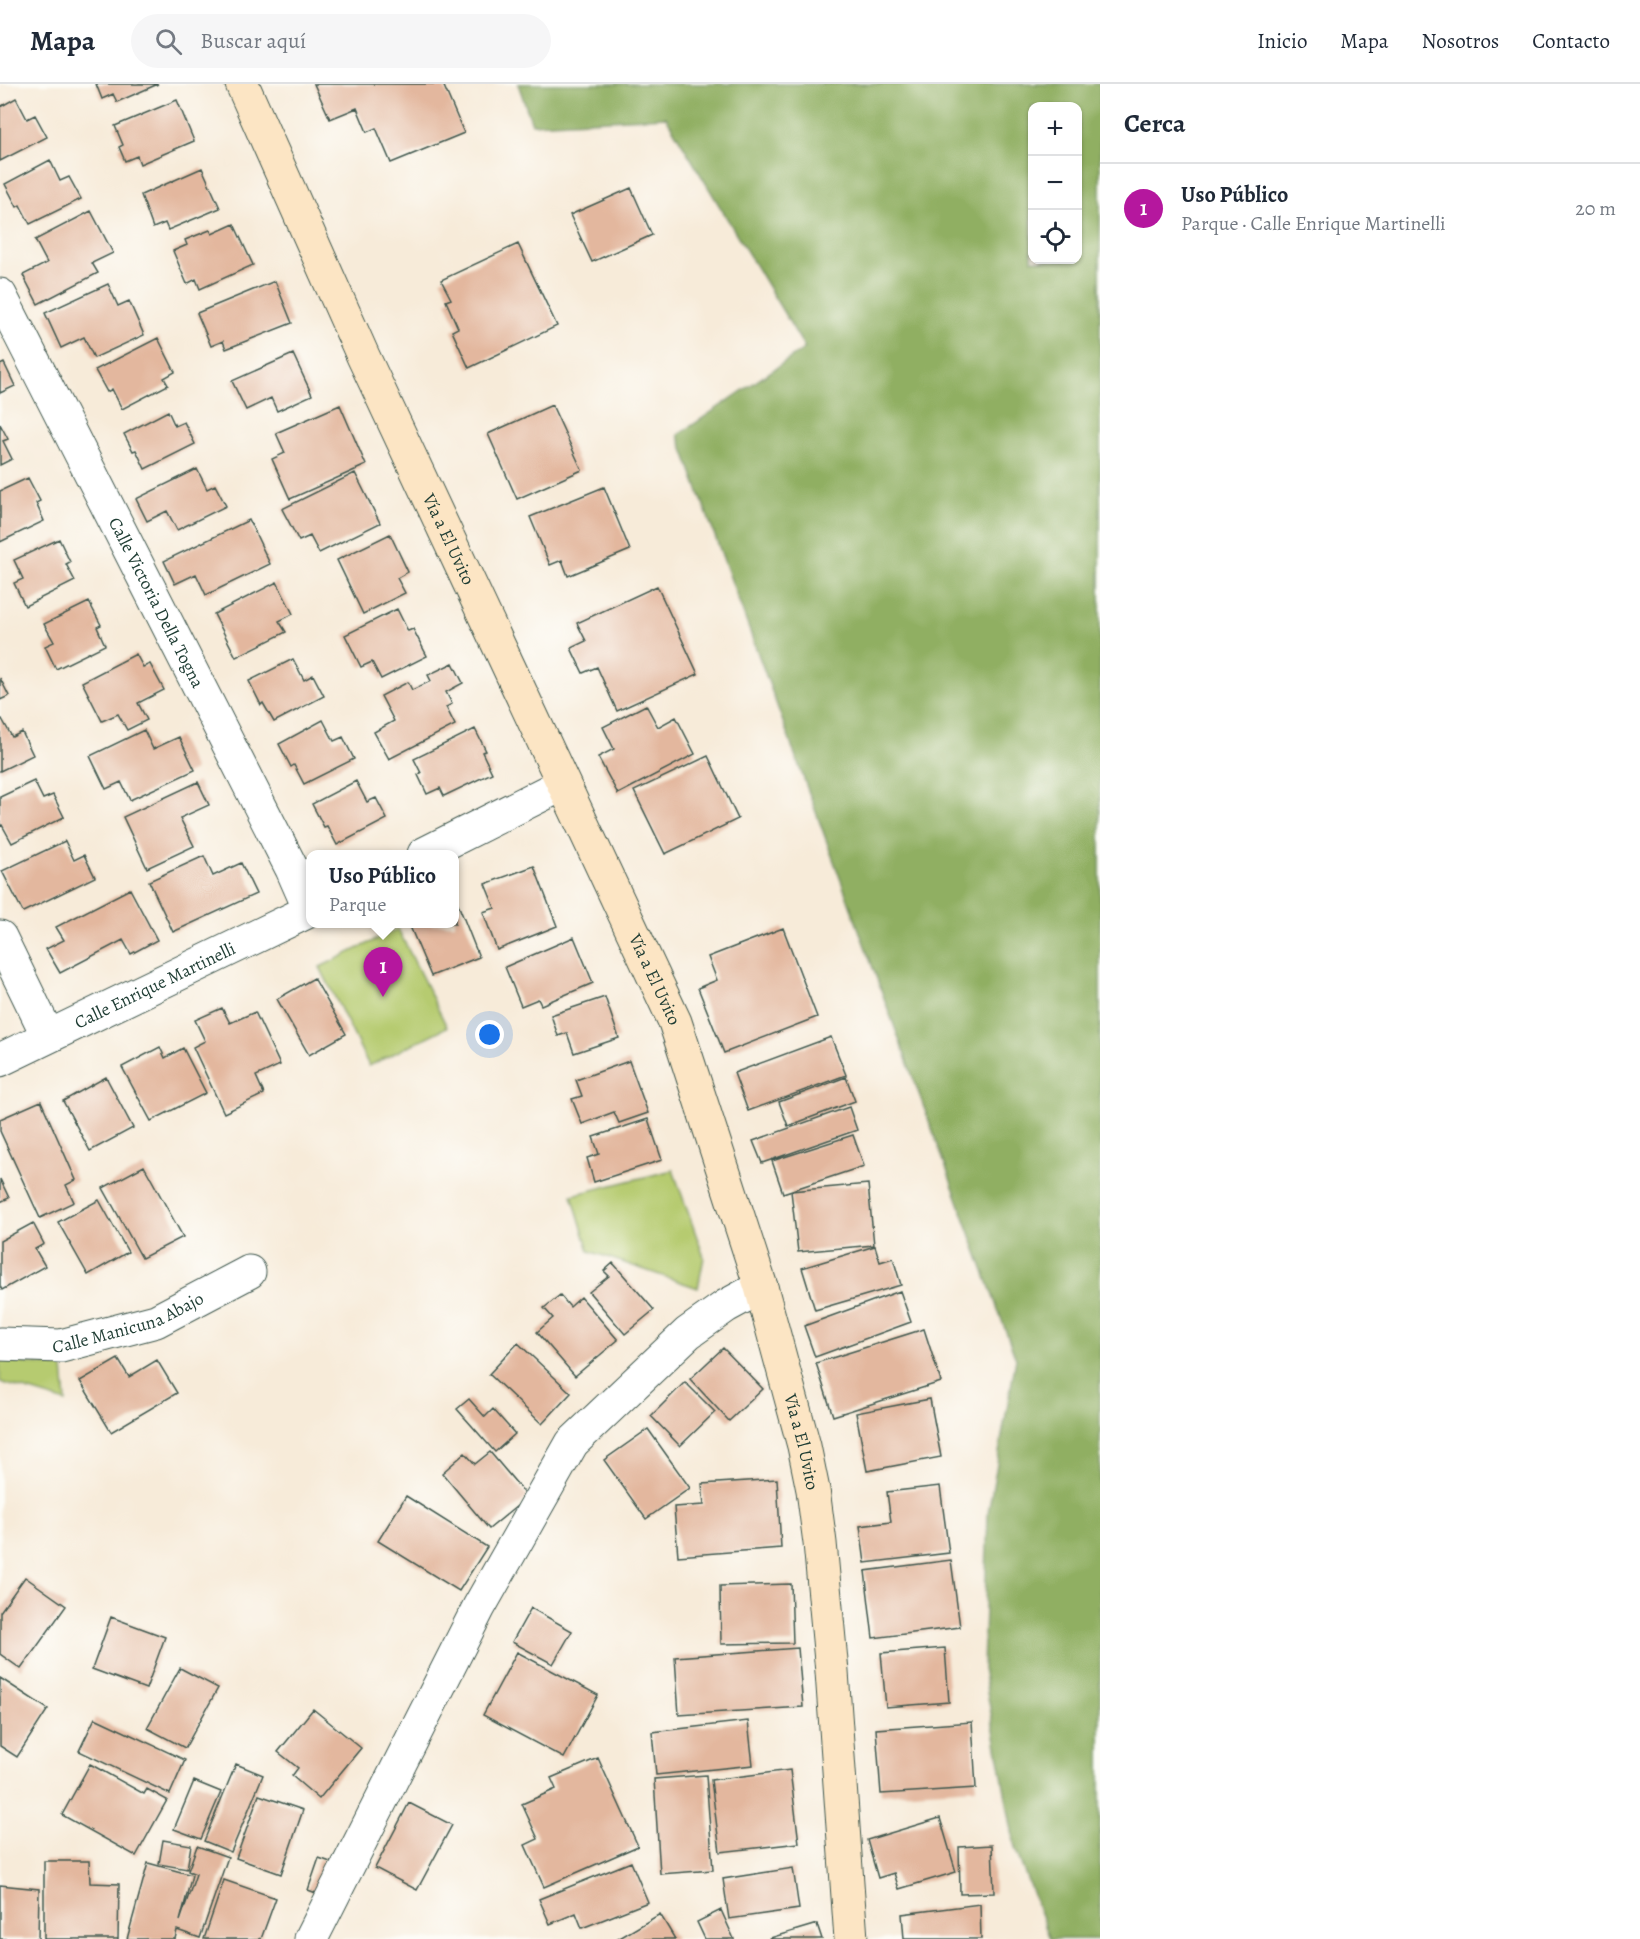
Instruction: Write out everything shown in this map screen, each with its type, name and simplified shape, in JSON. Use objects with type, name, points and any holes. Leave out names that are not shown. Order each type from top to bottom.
[{"type":"street","name":"Vía a El Uvito","points":[[242,84],[363,356],[675,1022],[761,1287],[804,1446],[814,1501],[832,1672],[851,1939]]},
{"type":"street","name":"Calle Victoria Della Togna","points":[[0,295],[292,868],[306,901]]},
{"type":"street","points":[[434,850],[563,784]]},
{"type":"street","name":"Calle Enrique Martinelli","points":[[0,1060],[306,912]]},
{"type":"street","points":[[0,937],[48,1036]]},
{"type":"street","name":"Calle Manicuna Abajo","points":[[0,1344],[61,1346],[156,1321],[249,1272]]},
{"type":"street","points":[[311,1939],[479,1607],[572,1443],[688,1333],[726,1306],[761,1287]]},
{"type":"green space","points":[[518,84],[1100,84],[1100,1939],[1050,1939],[1015,1848],[983,1669],[988,1513],[1016,1359],[678,435],[805,348],[666,117],[532,124]]},
{"type":"green space","points":[[398,929],[447,1027],[369,1066],[320,967]]},
{"type":"green space","points":[[673,1170],[704,1257],[698,1288],[589,1251],[572,1195]]},
{"type":"green space","points":[[0,1360],[63,1367],[66,1402],[0,1382]]},
{"type":"building","points":[[96,84],[158,84],[117,102],[113,94],[102,99]]},
{"type":"building","points":[[314,84],[443,84],[464,133],[391,163],[376,128],[367,132],[357,108],[330,119]]},
{"type":"building","points":[[16,98],[27,119],[35,115],[47,137],[0,161],[0,107]]},
{"type":"building","points":[[177,100],[194,141],[140,164],[137,156],[125,161],[119,147],[123,145],[115,126]]},
{"type":"building","points":[[50,160],[60,181],[69,177],[81,199],[30,224],[20,205],[17,207],[5,184]]},
{"type":"building","points":[[202,168],[220,208],[168,230],[165,223],[153,228],[141,195]]},
{"type":"building","points":[[631,188],[652,235],[592,262],[570,215]]},
{"type":"building","points":[[91,211],[113,253],[92,263],[98,273],[38,304],[23,275],[47,263],[35,240]]},
{"type":"building","points":[[234,224],[253,265],[200,289],[196,279],[187,284],[173,251],[187,245],[185,240],[210,230],[212,234]]},
{"type":"building","points":[[518,244],[557,326],[469,368],[452,331],[458,328],[446,301],[451,299],[441,280]]},
{"type":"building","points":[[275,281],[292,323],[226,349],[223,341],[211,346],[197,313]]},
{"type":"building","points":[[108,284],[118,306],[129,301],[144,335],[94,358],[84,337],[61,348],[45,313]]},
{"type":"building","points":[[158,338],[175,372],[164,378],[168,385],[122,409],[112,389],[107,392],[95,370]]},
{"type":"building","points":[[293,354],[312,395],[277,411],[271,398],[246,410],[232,381]]},
{"type":"building","points":[[4,363],[15,386],[0,393],[0,365]]},
{"type":"building","points":[[340,405],[366,465],[290,499],[272,459],[285,453],[276,433]]},
{"type":"building","points":[[552,405],[582,470],[517,499],[488,434]]},
{"type":"building","points":[[168,411],[175,426],[184,422],[195,444],[145,469],[136,450],[133,451],[124,434]]},
{"type":"building","points":[[0,424],[8,439],[3,441],[12,459],[0,465]]},
{"type":"building","points":[[197,469],[207,489],[215,485],[226,506],[177,530],[167,511],[147,521],[136,499]]},
{"type":"building","points":[[355,473],[380,523],[319,553],[310,536],[299,541],[282,509]]},
{"type":"building","points":[[28,478],[40,501],[36,503],[44,521],[0,542],[0,491]]},
{"type":"building","points":[[604,487],[630,550],[568,576],[562,560],[550,565],[530,517]]},
{"type":"building","points":[[249,520],[270,564],[206,595],[196,574],[175,584],[164,561]]},
{"type":"building","points":[[390,534],[408,572],[397,578],[405,593],[363,614],[337,560]]},
{"type":"building","points":[[59,539],[70,562],[66,564],[75,581],[25,606],[14,583],[23,579],[14,560]]},
{"type":"building","points":[[277,582],[293,614],[279,621],[286,632],[236,657],[214,614]]},
{"type":"building","points":[[657,586],[698,674],[617,711],[597,667],[583,673],[571,648],[586,641],[577,623]]},
{"type":"building","points":[[89,602],[101,625],[97,627],[105,645],[56,669],[45,646],[54,642],[44,624]]},
{"type":"building","points":[[397,609],[408,631],[413,629],[427,656],[381,679],[372,662],[361,667],[345,635]]},
{"type":"building","points":[[136,654],[143,667],[150,664],[164,690],[138,703],[147,720],[127,730],[118,714],[102,721],[82,682]]},
{"type":"building","points":[[293,659],[304,680],[313,675],[324,696],[274,722],[263,703],[261,705],[249,681]]},
{"type":"building","points":[[453,663],[463,683],[446,692],[452,704],[446,707],[455,725],[389,759],[374,732],[394,721],[381,696],[408,682],[412,690],[431,681],[428,675]]},
{"type":"building","points":[[0,678],[9,696],[0,700]]},
{"type":"building","points":[[646,705],[658,727],[676,717],[695,754],[618,794],[598,757],[614,749],[603,727]]},
{"type":"building","points":[[2,719],[12,737],[22,732],[33,755],[0,771],[0,720]]},
{"type":"building","points":[[323,720],[334,741],[343,737],[354,759],[304,784],[294,765],[291,767],[279,744]]},
{"type":"building","points":[[475,729],[486,751],[482,752],[492,773],[444,796],[440,788],[427,794],[418,775],[421,773],[414,759]]},
{"type":"building","points":[[144,730],[153,749],[179,737],[195,770],[130,800],[121,782],[106,789],[90,756]]},
{"type":"building","points":[[708,756],[738,819],[665,854],[634,791]]},
{"type":"building","points":[[34,781],[43,799],[53,795],[64,817],[12,843],[2,825],[0,826],[0,797]]},
{"type":"building","points":[[356,781],[367,802],[376,798],[387,819],[337,845],[312,804]]},
{"type":"building","points":[[198,782],[209,805],[180,818],[194,846],[147,868],[123,817]]},
{"type":"building","points":[[65,841],[74,860],[84,855],[95,877],[23,912],[2,871]]},
{"type":"building","points":[[204,856],[213,876],[241,863],[256,894],[173,932],[149,881]]},
{"type":"building","points":[[534,866],[557,926],[497,950],[483,912],[495,908],[485,884]]},
{"type":"building","points":[[130,889],[157,940],[131,954],[123,940],[60,973],[46,949],[64,940],[56,927]]},
{"type":"building","points":[[459,907],[479,957],[431,976],[411,928],[459,928]]},
{"type":"building","points":[[783,928],[817,1017],[724,1053],[698,988],[717,980],[708,957]]},
{"type":"building","points":[[574,937],[593,983],[541,1005],[538,999],[521,1006],[505,967]]},
{"type":"building","points":[[314,978],[346,1034],[309,1055],[277,999]]},
{"type":"building","points":[[605,997],[619,1038],[574,1053],[567,1033],[558,1036],[551,1015]]},
{"type":"building","points":[[222,1008],[230,1023],[255,1012],[280,1065],[256,1076],[264,1094],[224,1113],[193,1047],[205,1041],[195,1020]]},
{"type":"building","points":[[831,1037],[846,1075],[748,1111],[734,1073]]},
{"type":"building","points":[[160,1047],[165,1058],[183,1048],[206,1093],[151,1121],[122,1067]]},
{"type":"building","points":[[629,1061],[648,1113],[619,1123],[614,1112],[582,1124],[572,1099],[582,1096],[576,1080]]},
{"type":"building","points":[[106,1077],[133,1128],[90,1151],[63,1101]]},
{"type":"building","points":[[846,1077],[855,1101],[788,1126],[779,1102]]},
{"type":"building","points":[[41,1101],[76,1180],[66,1185],[74,1202],[40,1218],[0,1131],[0,1119]]},
{"type":"building","points":[[849,1107],[857,1130],[762,1163],[753,1141]]},
{"type":"building","points":[[648,1119],[662,1160],[594,1182],[587,1158],[599,1154],[593,1137]]},
{"type":"building","points":[[853,1135],[864,1166],[783,1193],[772,1161]]},
{"type":"building","points":[[144,1166],[183,1237],[142,1258],[103,1188]]},
{"type":"building","points":[[0,1179],[9,1198],[0,1202]]},
{"type":"building","points":[[868,1184],[874,1245],[798,1252],[791,1191]]},
{"type":"building","points":[[99,1200],[128,1252],[88,1275],[58,1222]]},
{"type":"building","points":[[33,1223],[44,1244],[35,1249],[45,1266],[2,1290],[0,1286],[0,1241]]},
{"type":"building","points":[[875,1246],[880,1262],[893,1258],[901,1285],[815,1310],[802,1268]]},
{"type":"building","points":[[613,1263],[654,1310],[625,1334],[589,1292],[609,1276],[604,1271]]},
{"type":"building","points":[[900,1291],[911,1322],[815,1357],[804,1326]]},
{"type":"building","points":[[560,1295],[570,1307],[581,1297],[618,1340],[575,1376],[537,1332],[553,1318],[544,1308]]},
{"type":"building","points":[[924,1329],[941,1382],[833,1416],[816,1363]]},
{"type":"building","points":[[518,1343],[571,1393],[542,1424],[489,1374]]},
{"type":"building","points":[[723,1348],[763,1389],[729,1421],[690,1379]]},
{"type":"building","points":[[118,1359],[129,1377],[157,1360],[177,1393],[111,1432],[80,1381]]},
{"type":"building","points":[[685,1382],[715,1412],[680,1446],[651,1416]]},
{"type":"building","points":[[469,1399],[485,1417],[493,1409],[515,1434],[495,1452],[457,1409]]},
{"type":"building","points":[[930,1399],[941,1457],[867,1471],[856,1413]]},
{"type":"building","points":[[648,1429],[690,1488],[646,1519],[604,1460]]},
{"type":"building","points":[[490,1452],[528,1497],[489,1529],[442,1473],[465,1453],[475,1464]]},
{"type":"building","points":[[777,1479],[781,1548],[678,1556],[674,1507],[704,1505],[702,1484]]},
{"type":"building","points":[[940,1486],[949,1553],[865,1563],[860,1526],[891,1522],[887,1492]]},
{"type":"building","points":[[406,1496],[487,1547],[459,1591],[378,1541]]},
{"type":"building","points":[[951,1560],[960,1627],[873,1638],[865,1571]]},
{"type":"building","points":[[25,1577],[66,1606],[21,1669],[0,1654],[0,1612]]},
{"type":"building","points":[[791,1584],[793,1643],[721,1644],[720,1586]]},
{"type":"building","points":[[531,1608],[572,1631],[553,1664],[512,1642]]},
{"type":"building","points":[[111,1617],[165,1637],[146,1689],[92,1669]]},
{"type":"building","points":[[798,1648],[803,1707],[679,1715],[675,1657]]},
{"type":"building","points":[[945,1648],[949,1702],[886,1707],[881,1653]]},
{"type":"building","points":[[517,1652],[598,1695],[564,1758],[483,1715]]},
{"type":"building","points":[[180,1668],[218,1688],[185,1748],[147,1728]]},
{"type":"building","points":[[0,1678],[48,1709],[17,1757],[0,1746]]},
{"type":"building","points":[[313,1709],[361,1748],[319,1799],[292,1776],[298,1768],[278,1752]]},
{"type":"building","points":[[95,1718],[185,1760],[170,1794],[79,1751]]},
{"type":"building","points":[[748,1721],[753,1765],[656,1775],[652,1732]]},
{"type":"building","points":[[972,1722],[976,1788],[881,1794],[876,1729]]},
{"type":"building","points":[[598,1758],[638,1846],[544,1887],[525,1845],[538,1839],[522,1804],[556,1789],[551,1778]]},
{"type":"building","points":[[90,1764],[144,1794],[147,1789],[167,1800],[136,1856],[62,1815]]},
{"type":"building","points":[[236,1764],[263,1775],[231,1852],[204,1841]]},
{"type":"building","points":[[790,1770],[799,1843],[720,1852],[711,1780]]},
{"type":"building","points":[[706,1775],[713,1870],[660,1874],[654,1779]]},
{"type":"building","points":[[194,1781],[221,1792],[201,1839],[174,1829]]},
{"type":"building","points":[[259,1795],[303,1810],[281,1874],[236,1858]]},
{"type":"building","points":[[409,1803],[452,1825],[417,1890],[375,1868]]},
{"type":"building","points":[[940,1818],[956,1872],[899,1889],[894,1873],[878,1878],[867,1840]]},
{"type":"building","points":[[163,1840],[191,1845],[187,1869],[159,1864]]},
{"type":"building","points":[[992,1845],[994,1893],[960,1894],[959,1847]]},
{"type":"building","points":[[197,1846],[228,1857],[200,1938],[177,1930],[175,1939],[127,1939],[148,1863],[192,1875],[180,1921],[196,1874],[188,1871]]},
{"type":"building","points":[[319,1858],[339,1865],[327,1897],[308,1890]]},
{"type":"building","points":[[44,1861],[89,1861],[90,1883],[119,1884],[118,1939],[44,1939]]},
{"type":"building","points":[[631,1862],[648,1902],[582,1928],[576,1913],[550,1924],[539,1899]]},
{"type":"building","points":[[793,1868],[799,1909],[729,1919],[723,1879]]},
{"type":"building","points":[[224,1880],[276,1898],[261,1939],[204,1939]]},
{"type":"building","points":[[0,1885],[39,1889],[38,1939],[0,1939]]},
{"type":"building","points":[[980,1904],[981,1939],[904,1939],[902,1914]]},
{"type":"building","points":[[721,1910],[734,1939],[705,1939],[697,1922]]},
{"type":"building","points":[[660,1914],[675,1939],[618,1939]]},
{"type":"building","points":[[817,1924],[822,1939],[770,1939],[770,1938]]},
{"type":"place","name":"Uso Público","points":[[383,997]]}]
